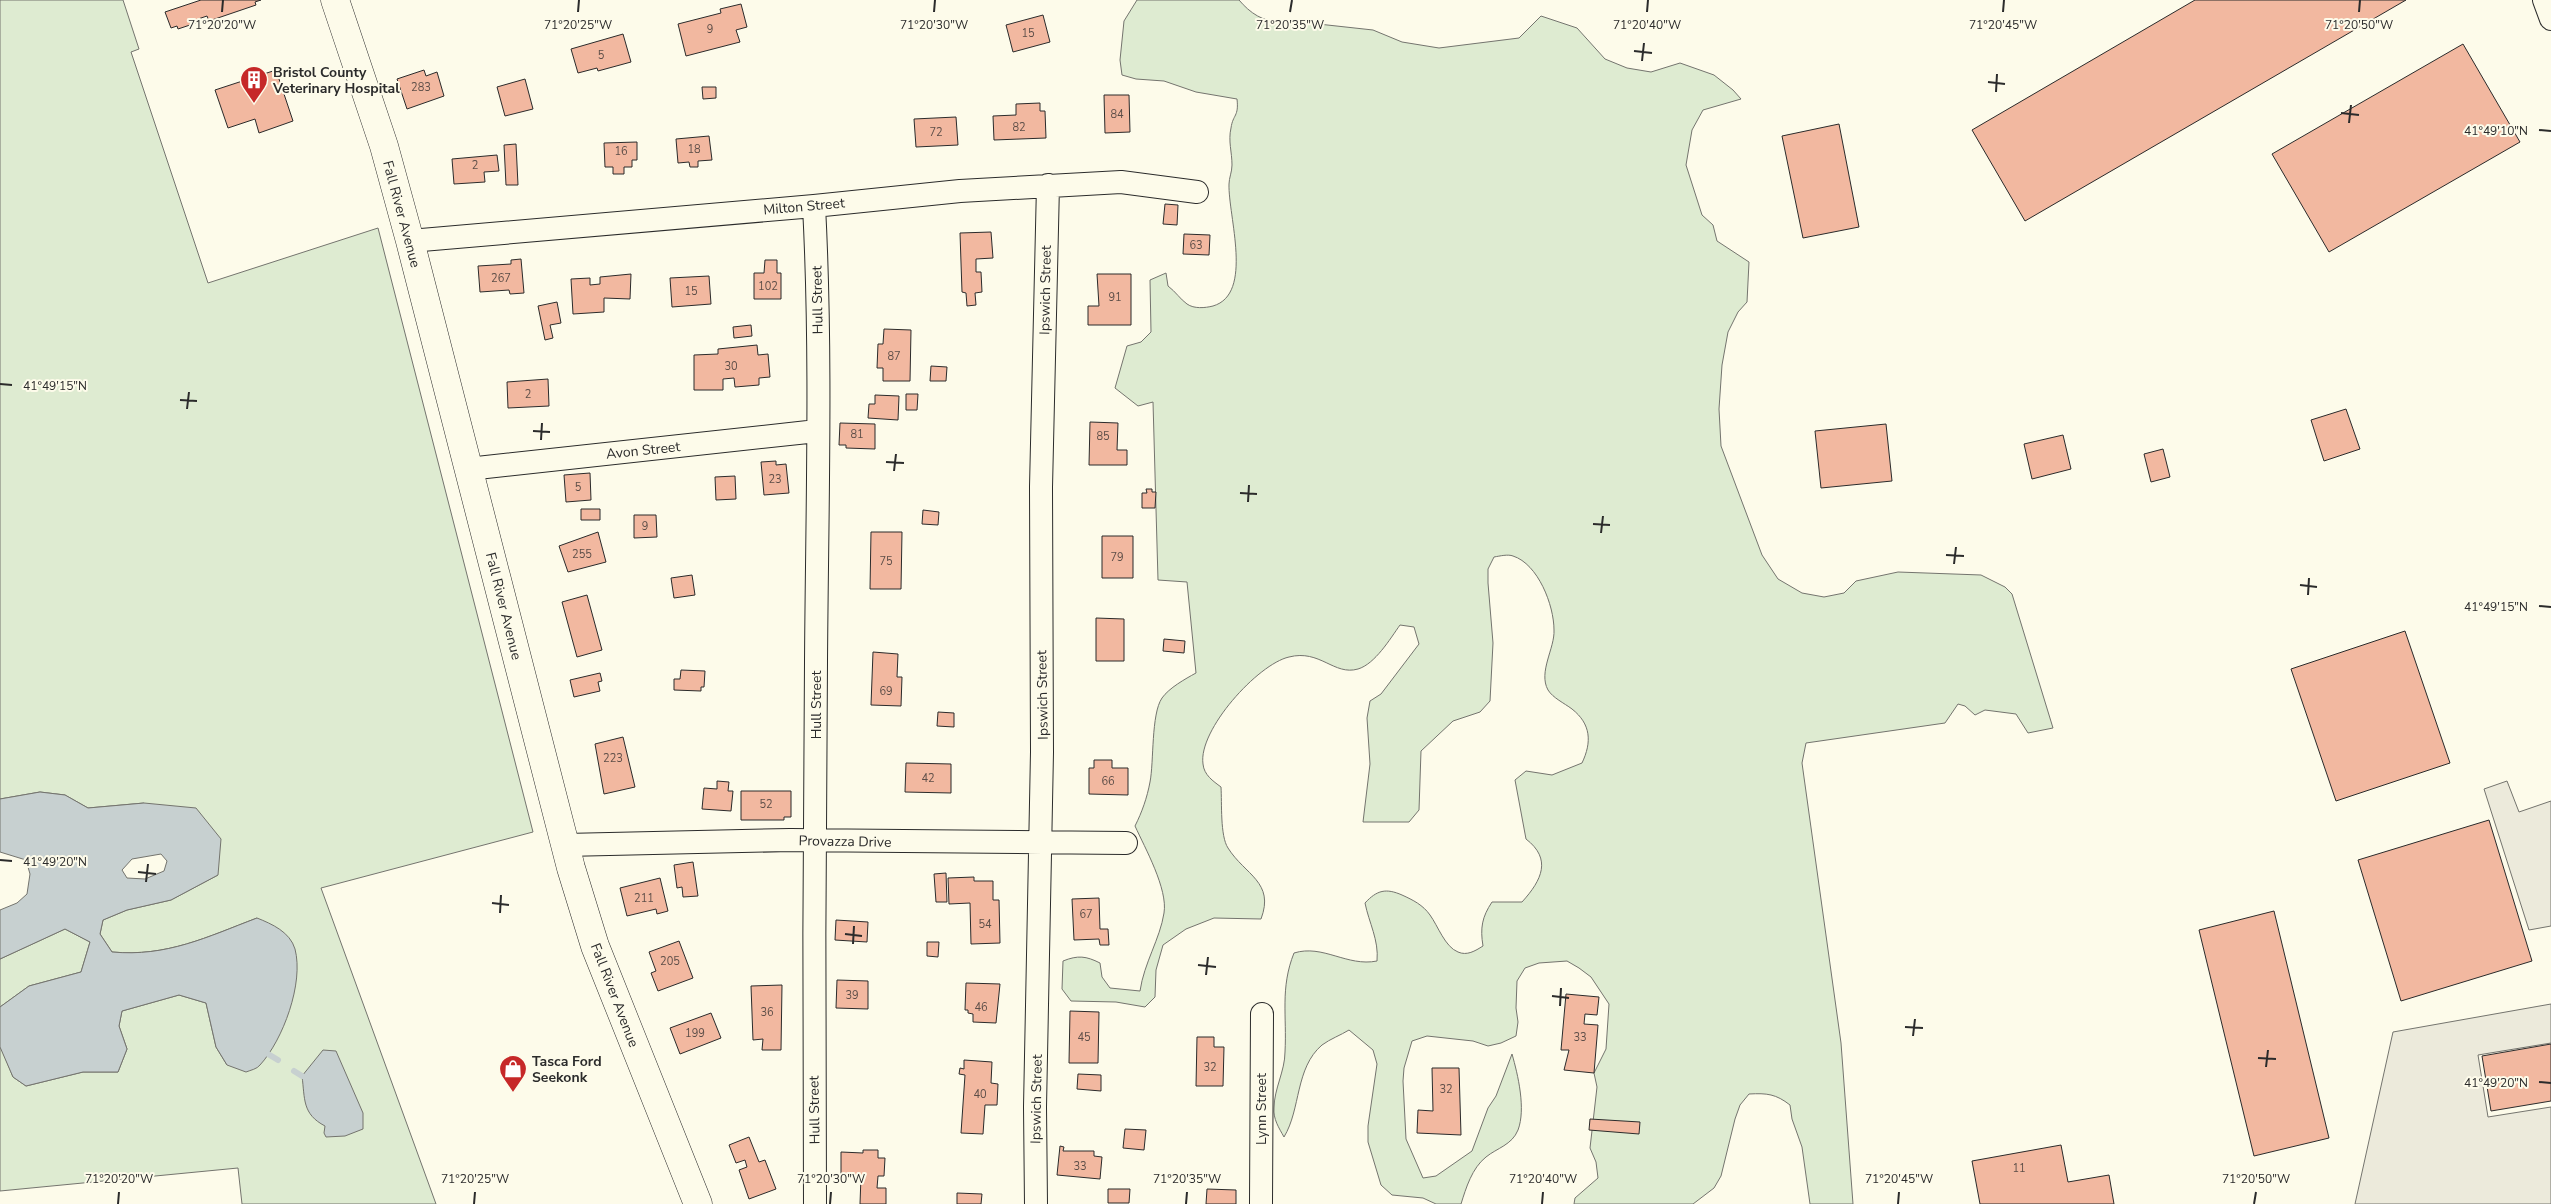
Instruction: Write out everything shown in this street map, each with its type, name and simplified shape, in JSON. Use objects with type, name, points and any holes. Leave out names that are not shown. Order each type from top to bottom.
[{"type":"main road","name":"Fall River Avenue","points":[[335,0],[384,146],[565,845],[595,946],[698,1204]]},
{"type":"street","points":[[2544,0],[2551,19]]},
{"type":"street","name":"Milton Street","points":[[410,242],[814,206],[960,190],[1121,182],[1197,192]]},
{"type":"street","name":"Ipswich Street","points":[[1036,1204],[1042,752],[1041,486],[1048,185]]},
{"type":"street","name":"Hull Street","points":[[814,206],[817,431],[816,842],[813,962],[815,1204]]},
{"type":"street","name":"Avon Street","points":[[468,469],[817,431]]},
{"type":"street","name":"Provazza Drive","points":[[565,845],[790,840],[816,842],[1003,841],[1126,843]]},
{"type":"street","name":"Lynn Street","points":[[1262,1014],[1262,1204]]},
{"type":"green space","points":[[0,0],[123,0],[139,49],[131,52],[208,283],[378,228],[533,832],[321,888],[436,1204],[242,1204],[238,1168],[0,1191],[0,1045],[13,1077],[26,1086],[83,1072],[118,1072],[127,1049],[119,1026],[122,1011],[179,995],[206,1003],[216,1047],[227,1065],[257,918],[204,938],[169,948],[132,953],[112,952],[100,934],[103,920],[127,910],[171,900],[218,875],[144,803],[88,808],[65,795],[40,792],[0,799]]},
{"type":"green space","points":[[1137,0],[1239,0],[1252,13],[1274,22],[1295,20],[1373,30],[1402,42],[1439,48],[1519,38],[1541,16],[1577,28],[1605,59],[1627,68],[1651,72],[1680,63],[1714,75],[1741,99],[1703,110],[1692,130],[1686,165],[1702,215],[1713,225],[1717,241],[1749,262],[1747,302],[1738,312],[1728,332],[1722,365],[1719,409],[1721,446],[1762,555],[1778,579],[1802,593],[1824,597],[1844,593],[1856,581],[1898,572],[1981,575],[2005,587],[2012,594],[2053,728],[2028,733],[2016,714],[1985,710],[1975,715],[1965,706],[1958,704],[1945,723],[1806,743],[1802,763],[1841,1043],[1853,1204],[1810,1204],[1802,1147],[1792,1119],[1790,1105],[1776,1096],[1749,1094],[1740,1105],[1735,1119],[1721,1176],[1714,1188],[1693,1204],[1574,1204],[1575,1198],[1598,1178],[1596,1162],[1590,1148],[1597,1087],[1594,1073],[1606,1049],[1609,1004],[1591,977],[1567,961],[1539,963],[1525,968],[1517,981],[1516,1008],[1518,1022],[1516,1036],[1501,1043],[1488,1046],[1473,1041],[1427,1036],[1412,1041],[1404,1068],[1403,1081],[1406,1139],[1423,1178],[1436,1176],[1472,1151],[1488,1108],[1496,1096],[1512,1054],[1519,1082],[1521,1102],[1518,1130],[1508,1143],[1486,1157],[1477,1167],[1470,1179],[1461,1204],[1436,1204],[1423,1198],[1392,1195],[1381,1185],[1368,1142],[1368,1126],[1377,1064],[1373,1050],[1349,1030],[1322,1045],[1313,1054],[1307,1065],[1293,1114],[1284,1137],[1280,1130],[1274,1116],[1274,1101],[1285,1059],[1287,978],[1294,953],[1315,951],[1355,961],[1377,961],[1375,939],[1365,903],[1374,895],[1386,891],[1402,895],[1421,906],[1430,915],[1449,946],[1461,953],[1471,952],[1483,946],[1483,923],[1492,902],[1522,902],[1539,878],[1541,862],[1539,854],[1526,839],[1515,780],[1526,771],[1552,775],[1582,763],[1587,748],[1588,734],[1583,721],[1578,715],[1548,690],[1545,676],[1554,630],[1548,598],[1537,576],[1530,567],[1522,560],[1511,555],[1494,557],[1488,569],[1493,643],[1490,701],[1480,712],[1453,721],[1421,751],[1419,810],[1409,822],[1363,822],[1370,764],[1367,718],[1370,701],[1381,694],[1419,644],[1414,627],[1400,625],[1376,657],[1358,669],[1341,669],[1309,656],[1289,657],[1276,662],[1262,672],[1232,700],[1210,734],[1204,750],[1203,764],[1207,775],[1221,787],[1225,843],[1261,887],[1264,896],[1264,906],[1261,919],[1214,918],[1186,929],[1163,945],[1156,970],[1155,997],[1145,1007],[1116,1002],[1071,1001],[1062,989],[1063,961],[1082,957],[1100,963],[1102,977],[1110,988],[1140,991],[1162,923],[1164,903],[1163,892],[1155,869],[1135,826],[1144,805],[1150,782],[1154,726],[1158,705],[1169,691],[1196,673],[1187,582],[1158,580],[1153,402],[1138,406],[1115,388],[1127,346],[1141,342],[1151,332],[1150,280],[1166,273],[1168,286],[1190,306],[1200,308],[1213,306],[1225,299],[1233,286],[1236,271],[1236,252],[1229,184],[1232,165],[1230,133],[1237,112],[1237,99],[1196,92],[1164,81],[1136,79],[1122,75],[1120,60],[1124,21]]},
{"type":"green space","points":[[65,929],[90,942],[81,972],[29,986],[0,1007],[0,959]]},
{"type":"shaded area","points":[[2507,781],[2519,812],[2551,801],[2551,926],[2529,930],[2484,789]]},
{"type":"shaded area","points":[[40,792],[65,795],[88,808],[144,803],[196,808],[221,839],[218,875],[171,900],[127,910],[103,920],[100,934],[112,952],[132,953],[186,944],[257,918],[285,933],[295,949],[297,978],[294,994],[284,1026],[259,1066],[246,1072],[227,1065],[216,1047],[206,1003],[179,995],[122,1011],[119,1026],[127,1049],[118,1072],[83,1072],[26,1086],[13,1077],[0,1047],[0,1007],[29,986],[81,972],[90,942],[65,929],[0,959],[0,910],[17,903],[27,894],[30,874],[26,860],[0,852],[0,799]],"holes":[[[161,854],[167,861],[164,871],[145,879],[127,878],[122,870],[132,859]]]},
{"type":"shaded area","points":[[2551,1004],[2551,1043],[2478,1055],[2488,1117],[2551,1107],[2551,1204],[2355,1204],[2393,1032]]},
{"type":"shaded area","points":[[323,1050],[336,1051],[363,1113],[363,1129],[345,1136],[326,1137],[324,1133],[325,1126],[312,1116],[306,1105],[302,1076]]},
{"type":"building","points":[[201,0],[261,0],[255,2],[256,5],[209,21],[207,16],[198,19],[199,22],[178,29],[177,26],[171,28],[165,12]]},
{"type":"building","points":[[2195,0],[2406,0],[2025,221],[1972,130]]},
{"type":"building","points":[[741,4],[747,27],[736,30],[740,42],[686,56],[678,24],[721,13],[720,9]]},
{"type":"building","points":[[1043,15],[1050,42],[1013,52],[1006,25]]},
{"type":"building","points":[[623,34],[631,62],[598,71],[597,68],[578,73],[571,49]]},
{"type":"building","points":[[2463,44],[2520,142],[2329,252],[2272,154]]},
{"type":"building","name":"Bristol County Veterinary Hospital","points":[[276,70],[293,121],[259,133],[255,119],[228,128],[215,90]]},
{"type":"building","points":[[424,70],[426,76],[437,72],[444,96],[407,109],[397,79]]},
{"type":"building","points":[[525,79],[533,109],[505,116],[497,87]]},
{"type":"building","points":[[702,87],[716,87],[716,98],[703,99]]},
{"type":"building","points":[[1104,95],[1129,95],[1130,132],[1105,133]]},
{"type":"building","points":[[1040,103],[1040,111],[1045,111],[1046,138],[994,140],[993,116],[1016,115],[1016,104]]},
{"type":"building","points":[[956,117],[958,145],[916,147],[914,119]]},
{"type":"building","points":[[1839,124],[1859,227],[1803,238],[1782,136]]},
{"type":"building","points":[[709,136],[712,160],[698,161],[698,167],[690,167],[689,162],[678,163],[676,139]]},
{"type":"building","points":[[637,142],[637,160],[632,160],[632,167],[624,167],[624,174],[613,174],[613,167],[605,167],[604,143]]},
{"type":"building","points":[[516,144],[518,185],[506,185],[504,145]]},
{"type":"building","points":[[497,155],[499,171],[484,172],[485,182],[454,184],[452,159]]},
{"type":"building","points":[[1165,204],[1178,205],[1177,225],[1163,224]]},
{"type":"building","points":[[991,232],[993,258],[976,259],[976,272],[981,272],[982,292],[975,293],[976,305],[967,306],[966,293],[962,292],[960,233]]},
{"type":"building","points":[[1184,234],[1210,235],[1209,255],[1183,254]]},
{"type":"building","points":[[521,259],[524,293],[510,294],[509,290],[480,292],[478,266],[511,264],[511,260]]},
{"type":"building","points":[[765,260],[777,260],[777,273],[781,273],[781,299],[754,299],[754,273],[764,273]]},
{"type":"building","points":[[631,274],[630,299],[604,298],[604,312],[573,314],[571,279],[590,278],[590,285],[600,284],[600,277]]},
{"type":"building","points":[[1097,274],[1131,274],[1131,325],[1088,325],[1088,306],[1099,306]]},
{"type":"building","points":[[709,276],[711,304],[672,307],[670,278]]},
{"type":"building","points":[[557,302],[561,323],[550,325],[553,338],[545,340],[538,306]]},
{"type":"building","points":[[751,325],[752,336],[734,338],[733,327]]},
{"type":"building","points":[[884,329],[911,330],[910,381],[883,381],[883,368],[877,368],[878,344],[883,344]]},
{"type":"building","points":[[757,345],[758,355],[768,354],[770,377],[759,378],[759,385],[735,387],[734,378],[723,379],[723,390],[694,390],[694,355],[718,354],[718,349]]},
{"type":"building","points":[[931,366],[947,367],[946,381],[930,381]]},
{"type":"building","points":[[548,379],[549,406],[508,408],[507,382]]},
{"type":"building","points":[[906,394],[918,394],[917,410],[906,410]]},
{"type":"building","points":[[875,395],[899,396],[898,420],[868,418],[869,404],[875,404]]},
{"type":"building","points":[[2346,409],[2360,449],[2324,461],[2311,420]]},
{"type":"building","points":[[1090,422],[1118,423],[1117,450],[1127,450],[1127,465],[1089,465]]},
{"type":"building","points":[[840,423],[875,424],[875,449],[846,448],[846,445],[839,445]]},
{"type":"building","points":[[1886,424],[1892,481],[1821,488],[1815,431]]},
{"type":"building","points":[[2063,435],[2071,469],[2032,479],[2024,444]]},
{"type":"building","points":[[2163,449],[2170,477],[2151,482],[2144,454]]},
{"type":"building","points":[[776,461],[776,465],[786,464],[789,493],[764,495],[761,462]]},
{"type":"building","points":[[590,473],[591,500],[566,502],[564,475]]},
{"type":"building","points":[[735,476],[736,499],[716,500],[715,477]]},
{"type":"building","points":[[1146,489],[1152,489],[1152,492],[1156,492],[1155,508],[1142,508],[1142,493],[1147,493]]},
{"type":"building","points":[[581,509],[600,509],[600,520],[581,520]]},
{"type":"building","points":[[923,510],[939,512],[938,525],[922,524]]},
{"type":"building","points":[[634,515],[656,515],[657,537],[634,538]]},
{"type":"building","points":[[598,532],[606,562],[568,572],[559,546]]},
{"type":"building","points":[[871,532],[902,532],[901,589],[870,589]]},
{"type":"building","points":[[1102,536],[1133,536],[1133,578],[1102,578]]},
{"type":"building","points":[[692,575],[695,595],[674,598],[671,578]]},
{"type":"building","points":[[587,595],[602,650],[577,657],[562,602]]},
{"type":"building","points":[[1096,618],[1124,619],[1124,661],[1096,661]]},
{"type":"building","points":[[2405,631],[2450,763],[2336,801],[2291,669]]},
{"type":"building","points":[[1164,639],[1185,641],[1184,653],[1163,651]]},
{"type":"building","points":[[873,652],[898,654],[897,677],[902,677],[901,706],[871,705]]},
{"type":"building","points":[[681,670],[705,671],[704,687],[701,687],[701,691],[674,690],[674,679],[680,679]]},
{"type":"building","points":[[600,673],[602,681],[598,682],[600,691],[574,697],[570,680]]},
{"type":"building","points":[[938,712],[954,713],[954,727],[937,726]]},
{"type":"building","points":[[623,737],[635,787],[604,794],[595,744]]},
{"type":"building","points":[[1094,760],[1112,760],[1112,768],[1128,768],[1128,795],[1089,794],[1089,768],[1094,768]]},
{"type":"building","points":[[906,763],[951,764],[951,793],[905,792]]},
{"type":"building","points":[[717,781],[729,782],[728,791],[733,791],[731,811],[702,809],[704,788],[717,789]]},
{"type":"building","points":[[741,791],[791,791],[791,817],[784,817],[784,820],[741,820]]},
{"type":"building","points":[[2489,820],[2532,961],[2401,1001],[2358,860]]},
{"type":"building","points":[[693,862],[698,896],[683,897],[682,887],[677,888],[674,865]]},
{"type":"building","points":[[946,873],[947,902],[936,902],[934,874]]},
{"type":"building","points":[[974,877],[974,881],[993,881],[993,900],[999,900],[1000,943],[971,944],[970,903],[949,904],[948,878]]},
{"type":"building","points":[[660,878],[668,911],[657,914],[656,909],[627,916],[620,888]]},
{"type":"building","points":[[1099,898],[1100,929],[1108,929],[1109,945],[1100,945],[1099,939],[1074,940],[1072,899]]},
{"type":"building","points":[[2274,911],[2329,1138],[2254,1156],[2199,930]]},
{"type":"building","points":[[836,920],[868,922],[867,942],[835,940]]},
{"type":"building","points":[[679,941],[693,978],[658,991],[651,973],[656,971],[649,952]]},
{"type":"building","points":[[927,942],[939,942],[938,957],[927,956]]},
{"type":"building","points":[[837,980],[868,981],[868,1009],[836,1008]]},
{"type":"building","points":[[966,983],[1000,984],[996,1023],[973,1022],[973,1014],[965,1010]]},
{"type":"building","points":[[782,985],[781,1050],[762,1050],[763,1039],[753,1040],[751,986]]},
{"type":"building","points":[[1566,994],[1599,997],[1597,1015],[1585,1014],[1584,1024],[1598,1025],[1594,1073],[1564,1070],[1569,1050],[1561,1050]]},
{"type":"building","points":[[1070,1011],[1099,1012],[1098,1063],[1069,1063]]},
{"type":"building","points":[[711,1013],[721,1038],[680,1054],[670,1028]]},
{"type":"building","points":[[1197,1037],[1214,1037],[1214,1047],[1224,1047],[1223,1086],[1196,1086]]},
{"type":"building","points":[[2551,1044],[2551,1101],[2491,1111],[2482,1056]]},
{"type":"building","points":[[964,1060],[992,1062],[991,1083],[998,1084],[997,1105],[985,1105],[983,1134],[961,1133],[965,1075],[959,1074],[960,1068],[964,1069]]},
{"type":"building","points":[[1432,1068],[1459,1068],[1461,1135],[1417,1133],[1418,1110],[1433,1111]]},
{"type":"building","points":[[1078,1074],[1101,1075],[1101,1091],[1077,1089]]},
{"type":"building","points":[[1590,1119],[1640,1122],[1639,1134],[1589,1130]]},
{"type":"building","points":[[1125,1129],[1146,1130],[1144,1150],[1123,1148]]},
{"type":"building","points":[[749,1137],[759,1162],[765,1160],[776,1189],[749,1199],[739,1170],[747,1167],[745,1160],[736,1163],[729,1145]]},
{"type":"building","points":[[2061,1145],[2068,1182],[2109,1175],[2114,1204],[1980,1204],[1972,1161]]},
{"type":"building","points":[[1060,1146],[1064,1147],[1063,1151],[1094,1151],[1094,1156],[1102,1157],[1100,1179],[1057,1175]]},
{"type":"building","points":[[863,1150],[878,1150],[878,1158],[885,1158],[884,1176],[878,1176],[877,1188],[886,1188],[886,1204],[860,1204],[861,1176],[841,1175],[841,1152],[863,1153]]},
{"type":"building","points":[[1108,1189],[1130,1189],[1129,1203],[1108,1203]]},
{"type":"building","points":[[1207,1189],[1236,1190],[1236,1204],[1206,1204]]},
{"type":"building","points":[[957,1193],[982,1194],[981,1204],[957,1204]]},
{"type":"waterway","points":[[268,1054],[278,1060]]},
{"type":"waterway","points":[[294,1071],[302,1076]]},
{"type":"place","name":"Bristol County Veterinary Hospital","points":[[254,104]]},
{"type":"place","name":"Tasca Ford Seekonk","points":[[513,1093]]}]
